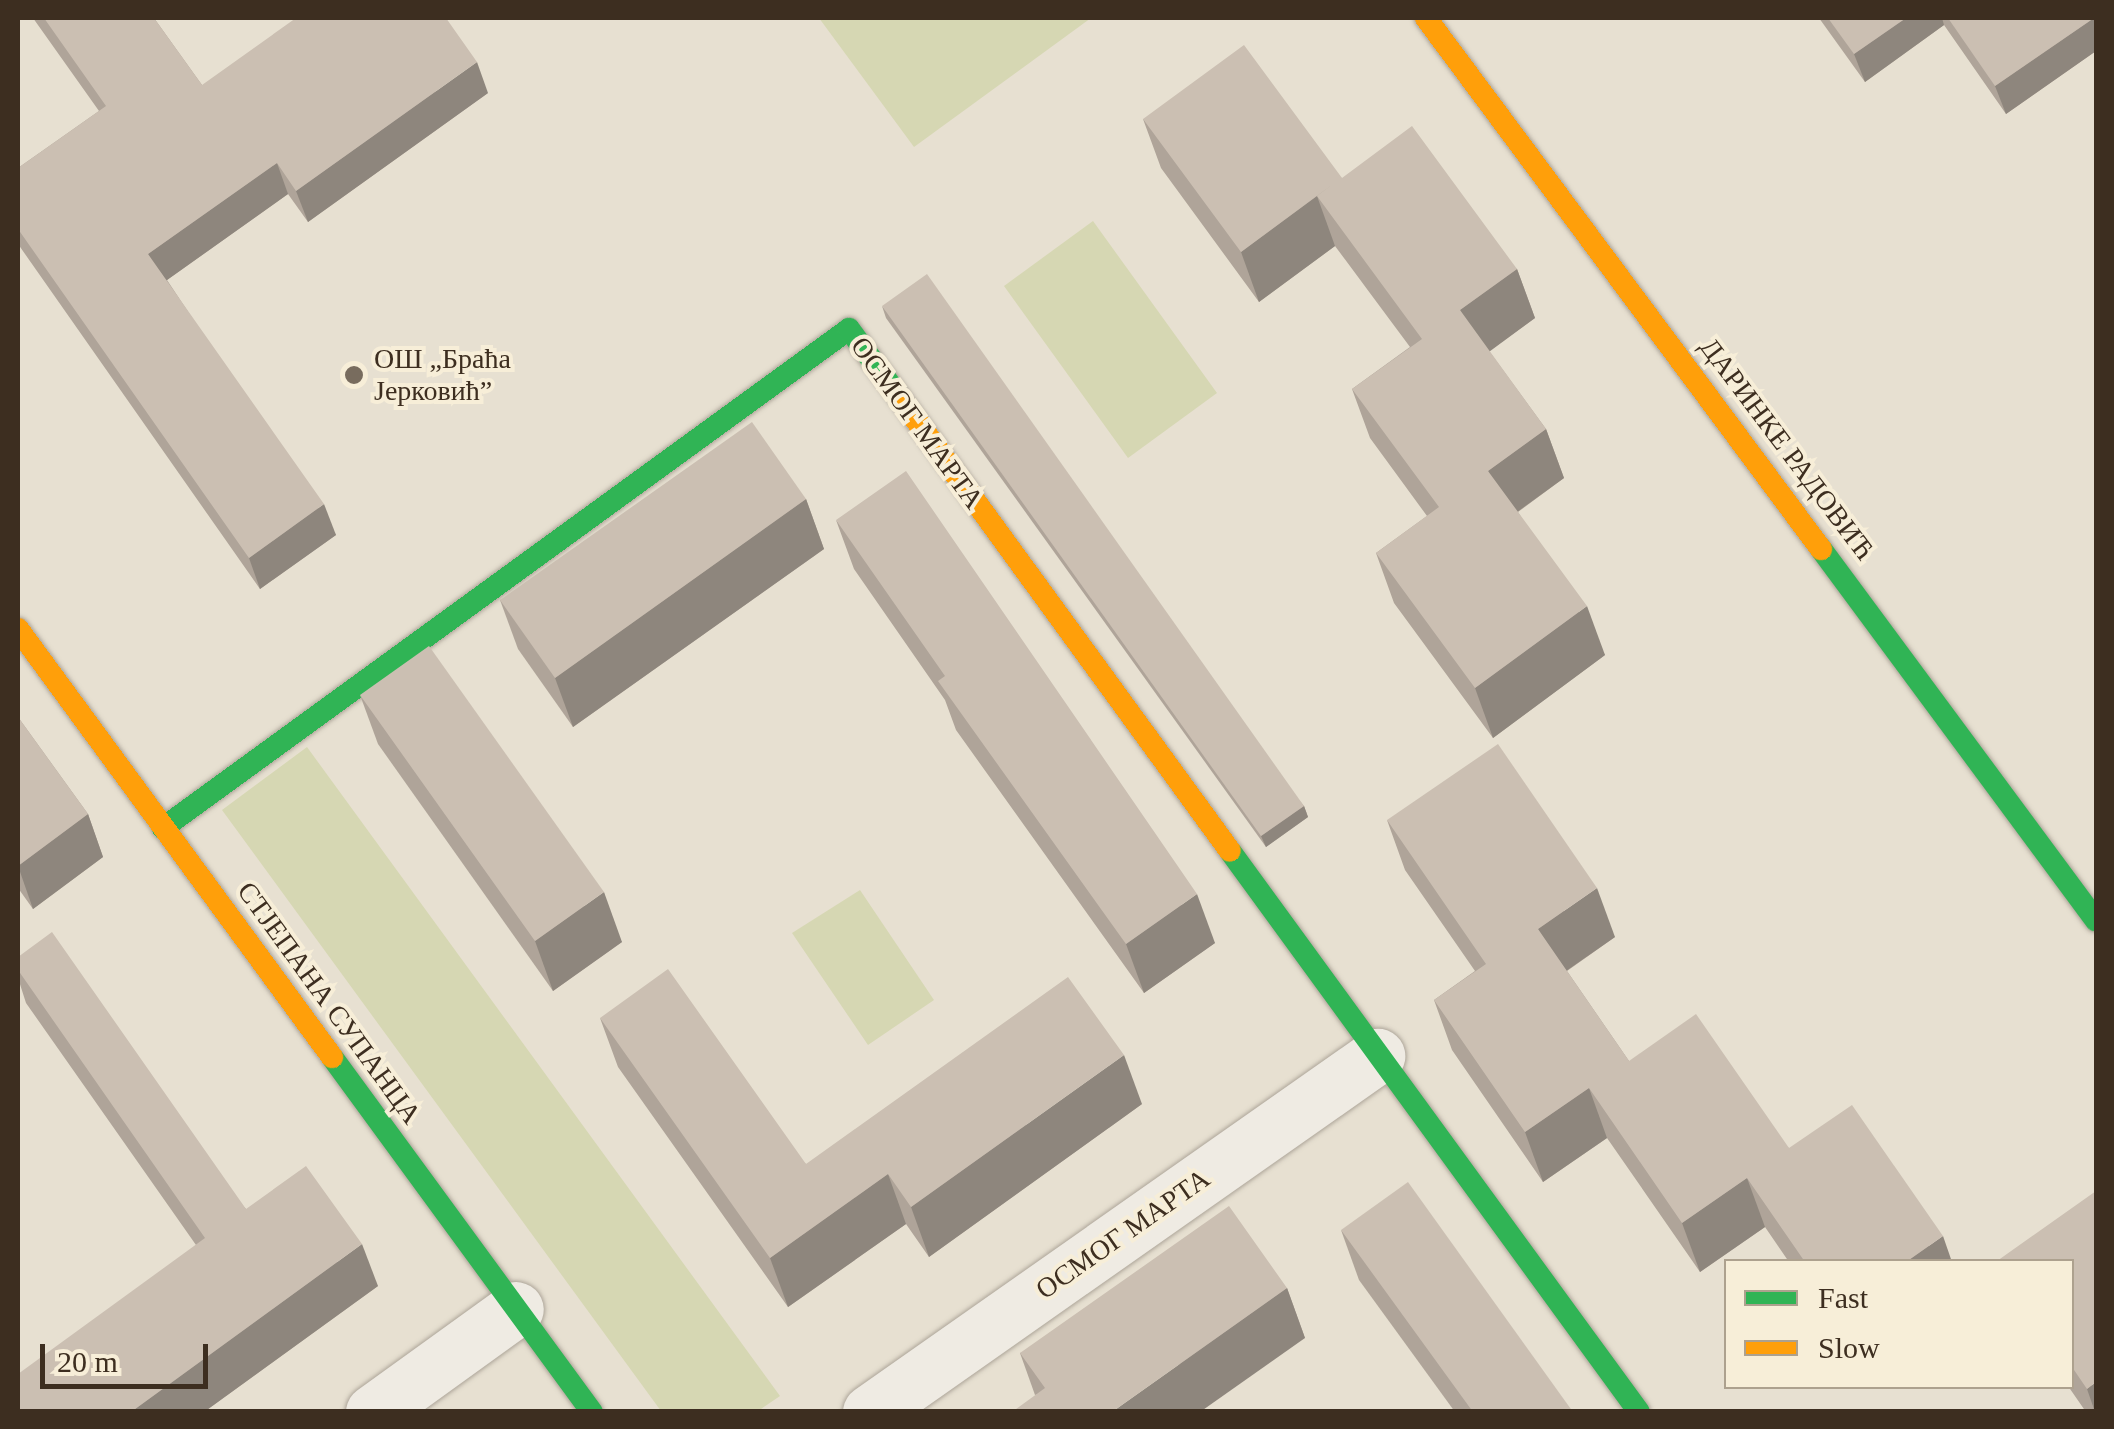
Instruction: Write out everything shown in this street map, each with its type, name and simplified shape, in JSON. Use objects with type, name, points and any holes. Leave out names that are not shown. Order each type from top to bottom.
[{"type":"street","name":"ДАРИНКЕ РАДОВИЋ","points":[[1426,18],[2095,911]]},
{"type":"street","name":"ОСМОГ МАРТА","points":[[163,828],[849,329],[1639,1412]]},
{"type":"street","name":"СТЈЕПАНА СУПАНЦА","points":[[18,630],[592,1412]]},
{"type":"street","name":"ОСМОГ МАРТА","points":[[870,1412],[1377,1056]]},
{"type":"street","points":[[373,1412],[516,1309]]},
{"type":"green space","points":[[819,18],[1091,18],[914,147]]},
{"type":"green space","points":[[1093,221],[1217,393],[1128,458],[1004,286]]},
{"type":"green space","points":[[307,747],[780,1396],[758,1411],[661,1411],[222,810]]},
{"type":"green space","points":[[860,890],[934,1000],[868,1045],[792,933]]},
{"type":"building","points":[[44,18],[154,18],[202,85],[296,18],[446,18],[477,62],[296,191],[277,163],[148,254],[324,504],[249,558],[18,229],[18,168],[106,106]]},
{"type":"building","points":[[1828,18],[1906,18],[1854,54]]},
{"type":"building","points":[[1948,18],[2094,18],[1995,86]]},
{"type":"building","points":[[1244,45],[1342,178],[1412,126],[1517,269],[1460,310],[1546,429],[1488,471],[1587,606],[1475,688],[1376,553],[1439,507],[1352,389],[1422,339],[1317,196],[1333,184],[1241,252],[1143,119]]},
{"type":"building","points":[[927,274],[1304,806],[1261,836],[882,306]]},
{"type":"building","points":[[752,422],[806,499],[555,678],[500,600]]},
{"type":"building","points":[[906,471],[1197,894],[1126,944],[938,681],[945,676],[836,520]]},
{"type":"building","points":[[429,646],[604,892],[535,941],[360,695]]},
{"type":"building","points":[[18,717],[88,814],[18,866]]},
{"type":"building","points":[[1498,744],[1597,888],[1538,929],[1629,1061],[1696,1014],[1789,1148],[1852,1105],[1943,1236],[1910,1259],[1803,1259],[1747,1178],[1682,1223],[1589,1088],[1525,1132],[1434,1000],[1486,964],[1387,820]]},
{"type":"building","points":[[52,932],[246,1209],[306,1166],[362,1244],[131,1412],[18,1412],[18,1374],[205,1238],[18,970],[18,957]]},
{"type":"building","points":[[668,969],[806,1164],[1068,977],[1124,1055],[911,1207],[888,1174],[770,1258],[600,1018]]},
{"type":"building","points":[[1408,1182],[1573,1412],[1473,1412],[1341,1230]]},
{"type":"building","points":[[2096,1191],[2096,1382],[2087,1389],[2074,1370],[2074,1259],[2000,1259]]},
{"type":"building","points":[[1229,1206],[1287,1288],[1112,1412],[1012,1412],[1045,1388],[1020,1353]]},
{"type":"traffic: fast","points":[[163,828],[849,329],[900,398]]},
{"type":"traffic: fast","points":[[1821,549],[2096,920]]},
{"type":"traffic: fast","points":[[1230,851],[1639,1412]]},
{"type":"traffic: fast","points":[[332,1057],[592,1412]]},
{"type":"traffic: slow","points":[[1426,18],[1821,549]]},
{"type":"traffic: slow","points":[[900,398],[1230,851]]},
{"type":"traffic: slow","points":[[18,629],[332,1057]]},
{"type":"place","name":"ОШ „Браћа Јерковић”","points":[[354,375]]}]
